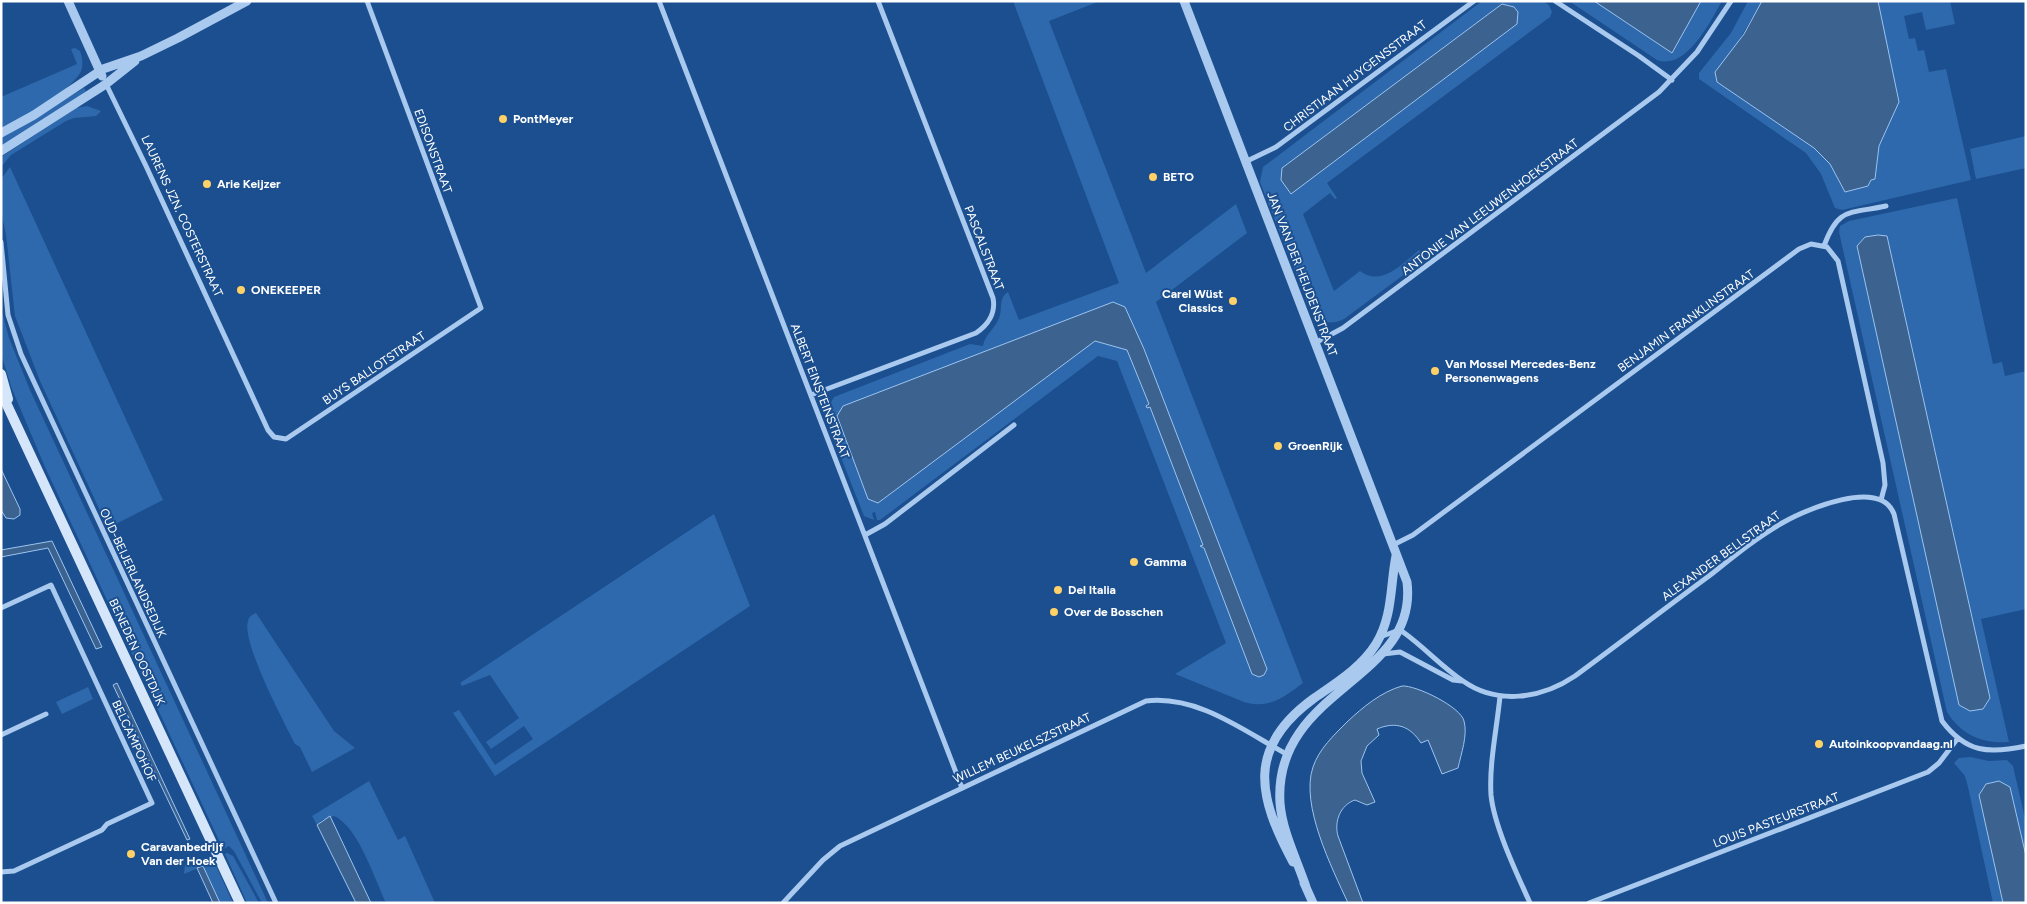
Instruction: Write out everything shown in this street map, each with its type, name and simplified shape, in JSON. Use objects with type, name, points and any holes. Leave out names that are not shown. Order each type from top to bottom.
[{"type":"main road","name":"BENEDEN OOSTDIJK","points":[[1,374],[12,412]]},
{"type":"main road","name":"BENEDEN OOSTDIJK","points":[[1,392],[240,903]]},
{"type":"street","name":"LAURENS JZN. COSTERSTRAAT","points":[[68,1],[268,430],[277,438]]},
{"type":"street","points":[[1,133],[34,115],[100,71],[140,56],[247,1]]},
{"type":"street","name":"EDISONSTRAAT","points":[[367,1],[481,308]]},
{"type":"street","name":"ALBERT EINSTEINSTRAAT","points":[[659,1],[962,788]]},
{"type":"street","name":"PASCALSTRAAT","points":[[811,395],[976,333],[989,321],[994,307],[989,289],[878,1]]},
{"type":"street","name":"JAN VAN DER HEIJDENSTRAAT","points":[[1184,1],[1396,556],[1404,572],[1408,587],[1406,607],[1399,630],[1383,654],[1314,714],[1298,734],[1288,755],[1282,778],[1281,807],[1306,887]]},
{"type":"street","name":"CHRISTIAAN HUYGENSSTRAAT","points":[[1245,162],[1266,153],[1283,142],[1474,1]]},
{"type":"street","points":[[1555,1],[1640,56],[1672,80]]},
{"type":"street","name":"ANTONIE VAN LEEUWENHOEKSTRAAT","points":[[1315,343],[1343,328],[1651,99],[1672,80],[1710,35],[1731,1]]},
{"type":"street","points":[[1,151],[106,84],[140,56]]},
{"type":"street","points":[[1886,206],[1840,217],[1831,228],[1824,246],[1833,253],[1838,261],[1884,469],[1884,488],[1881,500],[1890,506],[1894,514],[1939,714],[1945,726],[1958,738],[1976,749],[1988,752],[2026,746]]},
{"type":"street","name":"OUD-BEIJERLANDSEDIJK","points":[[1,242],[8,315],[21,354],[276,903]]},
{"type":"street","name":"BENJAMIN FRANKLINSTRAAT","points":[[1393,545],[1412,535],[1799,250],[1811,244],[1824,246]]},
{"type":"street","name":"BUYS BALLOTSTRAAT","points":[[277,438],[291,436],[481,308]]},
{"type":"street","points":[[865,535],[885,524],[1014,424]]},
{"type":"street","name":"ALEXANDER BELLSTRAAT","points":[[1399,630],[1420,644],[1462,681],[1484,692],[1500,696],[1536,694],[1566,682],[1767,532],[1791,518],[1820,506],[1868,496],[1881,500]]},
{"type":"street","name":"JAN VAN DER HEIJDENSTRAAT","points":[[1313,903],[1279,836],[1265,798],[1264,775],[1272,746],[1291,718],[1354,669],[1368,654],[1379,637],[1390,608],[1396,556]]},
{"type":"street","name":"BELCAMPOHOF","points":[[1,608],[51,585],[152,803],[107,824],[102,830],[22,867],[1,872]]},
{"type":"street","points":[[1379,637],[1399,630]]},
{"type":"street","name":"ALEXANDER BELLSTRAAT","points":[[1383,654],[1400,652],[1453,680],[1462,681]]},
{"type":"street","points":[[1500,696],[1491,778],[1492,797],[1498,824],[1530,903]]},
{"type":"street","name":"WILLEM BEUKELSZSTRAAT","points":[[783,903],[817,865],[840,846],[1146,701],[1173,702],[1199,708],[1288,755]]},
{"type":"street","points":[[1,735],[46,714]]},
{"type":"street","name":"LOUIS PASTEURSTRAAT","points":[[1589,903],[1928,772],[1939,763],[1958,738]]},
{"type":"shaded area","points":[[1013,1],[1100,1],[1049,21],[1146,273],[1236,204],[1247,233],[1156,302],[1303,683],[1275,701],[1261,704],[1244,702],[1175,674],[1226,643],[1117,361],[1098,356],[880,520],[877,520],[875,512],[872,513],[874,520],[864,516],[842,460],[844,451],[838,449],[833,436],[828,417],[830,404],[834,397],[970,344],[983,346],[997,322],[1003,297],[1008,292],[1019,320],[1119,283]]},
{"type":"shaded area","points":[[1482,1],[1543,1],[1549,5],[1552,12],[1550,17],[1327,183],[1337,198],[1335,199],[1330,193],[1303,214],[1334,291],[1360,271],[1376,276],[1391,272],[1419,250],[1425,259],[1344,319],[1337,322],[1325,321],[1320,319],[1311,310],[1305,298],[1315,292],[1308,276],[1298,279],[1260,182],[1263,167]],"holes":[[[1502,4],[1517,24],[1291,193],[1281,180],[1283,168]]]},
{"type":"shaded area","points":[[1569,1],[1594,1],[1672,53],[1701,1],[1722,1],[1704,32],[1687,52],[1678,58],[1668,61],[1657,60]]},
{"type":"shaded area","points":[[1594,1],[1701,1],[1672,53]]},
{"type":"shaded area","points":[[1748,1],[1762,1],[1717,82],[1814,148],[1830,164],[1845,192],[1868,186],[1871,180],[1875,179],[1879,146],[1899,102],[1878,1],[1950,1],[1955,24],[1926,30],[1922,12],[1904,16],[1909,39],[1915,38],[1918,51],[1924,50],[1929,72],[1946,69],[1971,180],[1842,210],[1835,208],[1821,174],[1806,153],[1699,79],[1699,73],[1731,33]]},
{"type":"shaded area","points":[[1762,1],[1878,1],[1899,102],[1879,146],[1875,179],[1871,180],[1868,186],[1845,192],[1830,164],[1814,148],[1717,82],[1715,72],[1744,34]]},
{"type":"shaded area","points":[[1502,4],[1514,7],[1518,12],[1517,24],[1291,194],[1281,180],[1282,168]]},
{"type":"shaded area","points":[[75,48],[80,51],[82,67],[80,73],[71,84],[42,106],[1,129],[1,97],[77,64],[71,49]]},
{"type":"shaded area","points":[[84,88],[86,91],[81,95],[1,147],[1,138]]},
{"type":"shaded area","points":[[87,106],[101,111],[96,116],[74,118],[66,121],[11,155],[1,167],[1,157],[75,108]]},
{"type":"shaded area","points":[[2026,136],[2026,168],[1976,179],[1970,149]]},
{"type":"shaded area","points":[[10,167],[163,500],[108,528],[40,381],[15,316],[6,235],[1,211],[1,179]]},
{"type":"shaded area","points":[[1957,198],[1993,364],[2002,362],[2005,376],[2026,371],[2026,609],[1981,619],[2009,742],[1990,741],[1974,736],[1959,727],[1947,712],[1839,232],[1840,226],[1849,221]],"holes":[[[1887,236],[1990,698],[1983,709],[1970,711],[1959,705],[1857,246],[1865,237]]]},
{"type":"shaded area","points":[[1887,236],[1990,698],[1983,709],[1970,711],[1959,705],[1857,246],[1865,237]]},
{"type":"shaded area","points":[[1113,302],[1125,307],[1144,349],[1267,669],[1264,675],[1259,677],[1252,674],[1204,548],[1200,546],[1203,545],[1150,407],[1147,408],[1146,406],[1149,404],[1127,350],[1095,341],[878,503],[868,499],[837,416],[843,406]]},
{"type":"shaded area","points":[[1,308],[9,338],[30,390],[268,903],[262,903],[234,851],[229,846],[223,849],[45,467],[12,389],[1,354]]},
{"type":"shaded area","points":[[1,469],[20,509],[20,515],[14,519],[6,518],[1,510]]},
{"type":"shaded area","points":[[714,514],[750,606],[495,776],[453,713],[459,710],[495,765],[533,739],[524,726],[491,749],[486,742],[519,718],[490,675],[462,686],[460,683]]},
{"type":"shaded area","points":[[52,541],[102,647],[96,649],[48,548],[1,557],[1,550]]},
{"type":"shaded area","points":[[256,613],[334,731],[355,748],[312,772],[300,747],[295,744],[273,701],[251,646],[248,621]]},
{"type":"shaded area","points":[[117,683],[190,839],[187,840],[113,685]]},
{"type":"shaded area","points":[[1402,686],[1427,693],[1455,709],[1464,721],[1464,744],[1458,768],[1442,774],[1428,740],[1421,743],[1407,729],[1396,725],[1377,729],[1379,735],[1367,746],[1361,761],[1362,773],[1375,802],[1367,805],[1355,800],[1350,802],[1339,815],[1337,825],[1338,836],[1363,903],[1348,903],[1326,855],[1314,818],[1310,782],[1313,767],[1327,743],[1353,716],[1380,696]]},
{"type":"shaded area","points":[[88,687],[93,699],[62,714],[56,702]]},
{"type":"shaded area","points":[[1970,757],[1989,761],[2007,760],[2013,766],[2026,823],[2026,856],[2010,787],[1999,781],[1986,784],[1979,795],[2003,903],[1993,903],[1965,776],[1954,763],[1959,758]]},
{"type":"shaded area","points":[[369,781],[398,840],[405,836],[435,903],[386,903],[365,855],[351,831],[334,816],[322,820],[317,825],[312,816]]},
{"type":"shaded area","points":[[1999,781],[2010,787],[2026,856],[2026,903],[2003,903],[1979,795],[1986,784]]},
{"type":"shaded area","points":[[330,816],[371,903],[356,903],[317,825]]},
{"type":"shaded area","points":[[225,854],[233,856],[259,903],[247,903]]},
{"type":"shaded area","points":[[210,856],[233,903],[220,903],[203,866],[184,874],[185,865]]},
{"type":"shaded area","points":[[203,866],[220,903],[213,903],[197,868]]},
{"type":"place","name":"PontMeyer","points":[[503,119]]},
{"type":"place","name":"BETO","points":[[1153,177]]},
{"type":"place","name":"Arie Keijzer","points":[[207,184]]},
{"type":"place","name":"ONEKEEPER","points":[[241,290]]},
{"type":"place","name":"Carel Wüst Classics","points":[[1233,301]]},
{"type":"place","name":"Van Mossel Mercedes-Benz Personenwagens","points":[[1435,371]]},
{"type":"place","name":"GroenRijk","points":[[1278,446]]},
{"type":"place","name":"Gamma","points":[[1134,562]]},
{"type":"place","name":"Del Italia","points":[[1058,590]]},
{"type":"place","name":"Over de Bosschen","points":[[1054,612]]},
{"type":"place","name":"Autoinkoopvandaag.nl","points":[[1819,744]]},
{"type":"place","name":"Caravanbedrijf Van der Hoek","points":[[131,854]]}]
